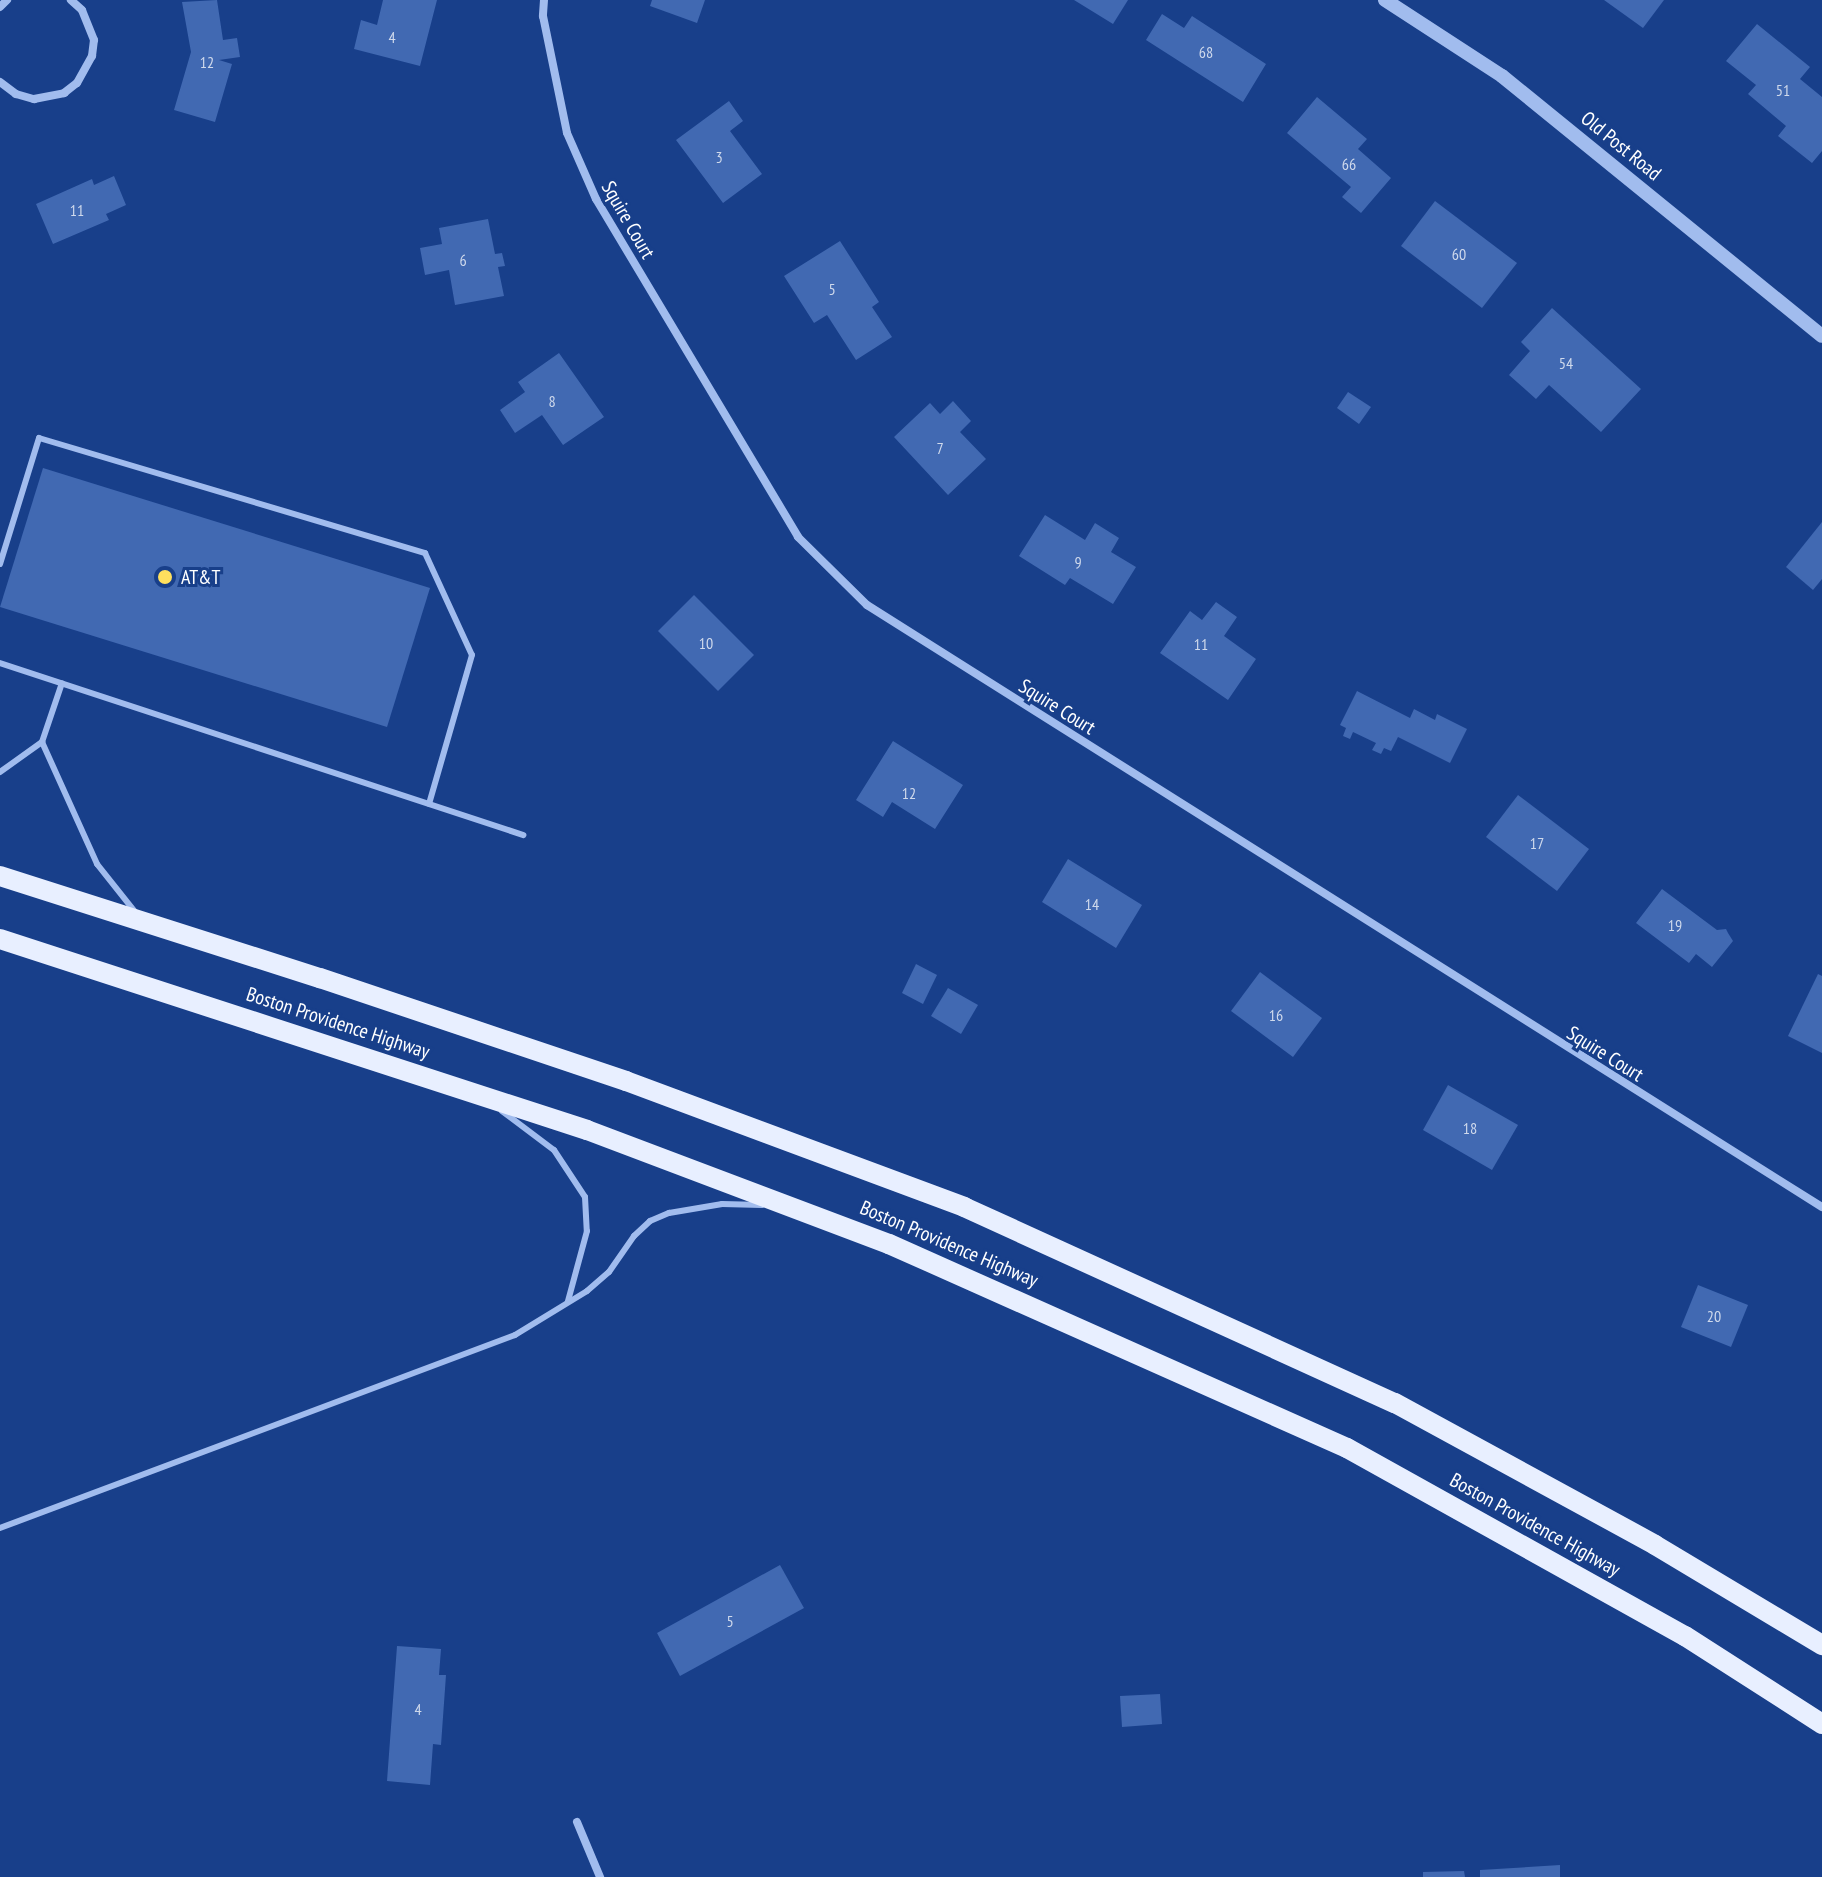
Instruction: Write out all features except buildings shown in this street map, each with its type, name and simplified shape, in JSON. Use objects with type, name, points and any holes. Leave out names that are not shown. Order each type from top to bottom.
[{"type":"main road","name":"Boston Providence Highway","points":[[0,876],[626,1081],[964,1207],[1395,1403],[1655,1545],[1822,1645]]},
{"type":"main road","name":"Boston Providence Highway","points":[[0,939],[476,1093],[795,1207],[889,1244],[1347,1448],[1685,1636],[1822,1724]]},
{"type":"street","points":[[0,82],[16,94],[34,99],[50,98],[77,83],[92,56],[94,40],[82,10],[71,0]]},
{"type":"street","name":"Squire Court","points":[[544,0],[543,16],[567,133],[596,199],[798,537],[867,605],[1822,1207]]},
{"type":"street","name":"Old Post Road","points":[[1385,0],[1502,76],[1822,336]]},
{"type":"street","points":[[577,1822],[600,1877]]},
{"type":"lane","points":[[0,564],[39,438],[425,553],[472,655],[429,804]]},
{"type":"lane","points":[[0,663],[523,835]]},
{"type":"lane","points":[[0,772],[42,742],[62,683]]},
{"type":"lane","points":[[42,742],[97,864],[142,921]]},
{"type":"lane","points":[[476,1093],[538,1135],[554,1150],[585,1197],[587,1231],[568,1301]]},
{"type":"lane","points":[[0,1528],[515,1335],[587,1291],[609,1272],[634,1236],[650,1221],[669,1213],[722,1204],[795,1207]]},
{"type":"place","name":"AT&T","points":[[165,577]]}]
